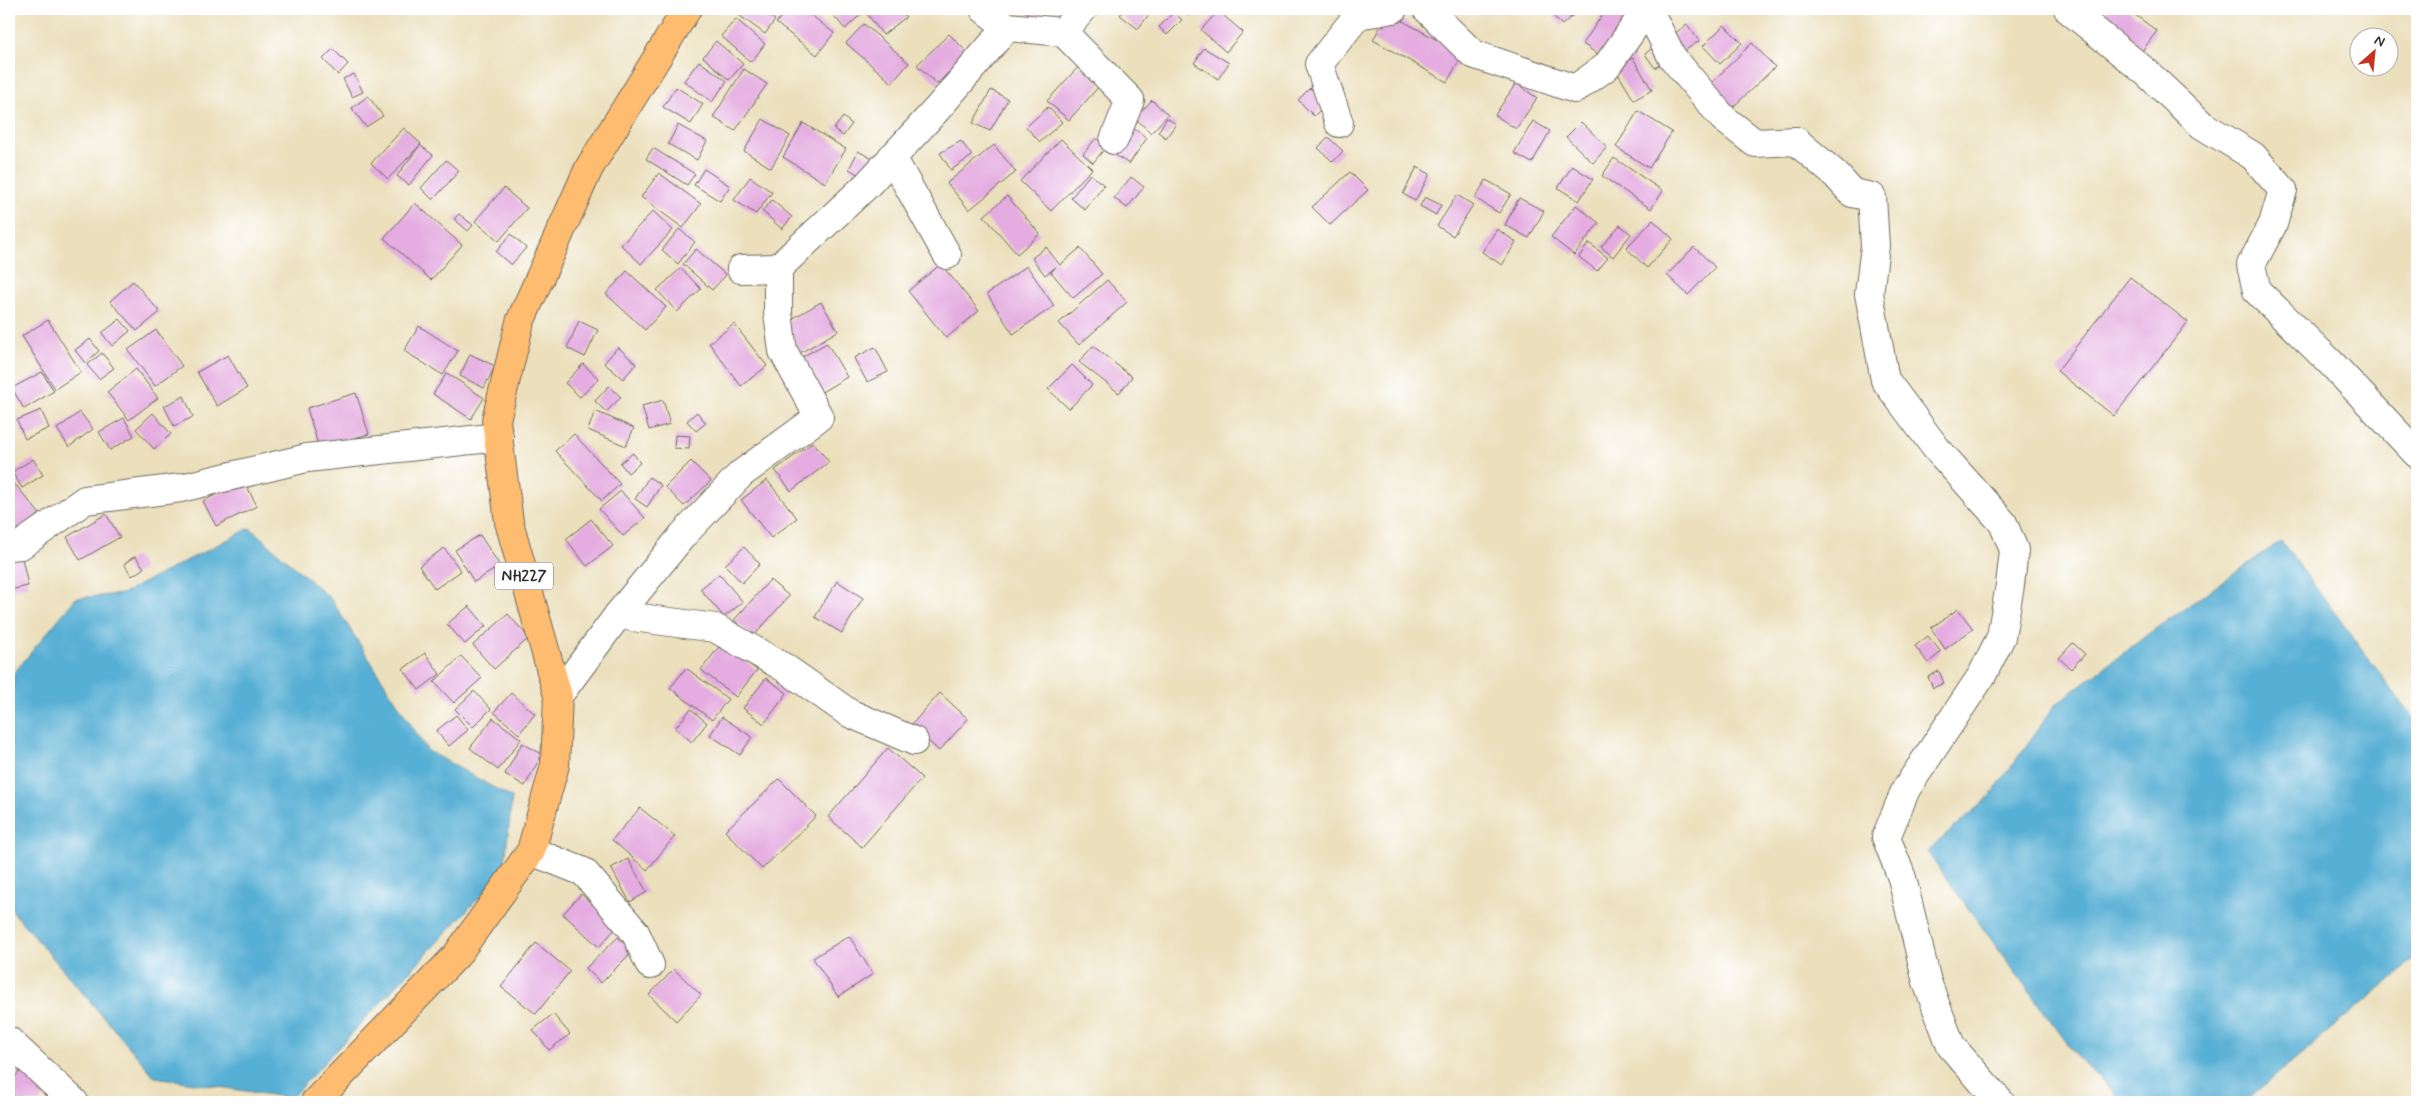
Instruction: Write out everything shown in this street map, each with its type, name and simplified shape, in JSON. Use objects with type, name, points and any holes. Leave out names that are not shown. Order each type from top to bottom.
[{"type":"highway","name":"NH227","points":[[315,1102],[456,956],[531,851],[555,765],[558,696],[509,522],[496,420],[520,322],[588,168],[687,9]]},
{"type":"street","points":[[984,9],[1007,27],[1063,32],[1130,100],[1114,140]]},
{"type":"street","points":[[1063,32],[1084,9]]},
{"type":"street","points":[[1339,123],[1319,64],[1358,15],[1393,9]]},
{"type":"street","points":[[1428,9],[1472,54],[1575,89],[1606,67],[1647,9],[1672,57],[1723,118],[1755,143],[1796,141],[1836,175],[1852,193],[1872,197],[1875,246],[1870,294],[1885,380],[1936,448],[2003,523],[2014,550],[2010,585],[2000,637],[1982,675],[1906,789],[1886,837],[1902,878],[1927,982],[1951,1046],[2000,1102]]},
{"type":"street","points":[[2068,9],[2147,73],[2202,125],[2253,156],[2283,190],[2272,224],[2251,265],[2257,291],[2332,364],[2417,454]]},
{"type":"street","points":[[742,269],[778,268],[867,185],[938,108],[1007,27]]},
{"type":"street","points":[[892,157],[947,255]]},
{"type":"street","points":[[558,696],[618,615],[683,535],[740,474],[819,417],[783,351],[778,313],[778,268]]},
{"type":"street","points":[[9,546],[21,545],[85,500],[180,488],[307,458],[499,437]]},
{"type":"street","points":[[618,615],[715,628],[785,668],[848,713],[914,741]]},
{"type":"street","points":[[531,851],[584,872],[635,932],[650,965]]},
{"type":"street","points":[[9,1041],[74,1102]]},
{"type":"water","points":[[250,528],[331,599],[427,750],[512,798],[504,871],[291,1098],[155,1077],[9,907],[9,679],[76,598],[122,594]]},
{"type":"water","points":[[2281,541],[2417,723],[2417,957],[2244,1102],[2125,1102],[2078,1058],[1927,852],[1991,795],[2055,705],[2155,629]]},
{"type":"building","points":[[739,9],[758,9],[775,20],[765,34],[736,13]]},
{"type":"building","points":[[787,9],[803,9],[834,33],[817,55],[776,23]]},
{"type":"building","points":[[828,9],[867,9],[845,29]]},
{"type":"building","points":[[874,9],[900,9],[906,17],[883,35],[867,14]]},
{"type":"building","points":[[1028,9],[1049,9],[1034,21],[1026,11]]},
{"type":"building","points":[[1124,9],[1153,9],[1138,29],[1120,15]]},
{"type":"building","points":[[1182,9],[1197,9],[1189,16]]},
{"type":"building","points":[[1546,9],[1580,9],[1562,25]]},
{"type":"building","points":[[1606,9],[1623,9],[1631,14],[1603,58],[1583,44]]},
{"type":"building","points":[[2109,9],[2127,9],[2157,31],[2139,55],[2097,24]]},
{"type":"building","points":[[1218,11],[1243,32],[1226,52],[1201,30]]},
{"type":"building","points":[[1174,12],[1182,20],[1167,35],[1159,27]]},
{"type":"building","points":[[1388,13],[1463,54],[1447,82],[1373,40]]},
{"type":"building","points":[[736,19],[765,44],[751,62],[721,36]]},
{"type":"building","points":[[864,24],[909,63],[892,83],[846,43]]},
{"type":"building","points":[[1687,24],[1699,41],[1680,54],[1669,38]]},
{"type":"building","points":[[1724,25],[1742,43],[1720,64],[1703,46]]},
{"type":"building","points":[[949,34],[968,53],[937,84],[917,65]]},
{"type":"building","points":[[716,41],[743,64],[729,80],[703,57]]},
{"type":"building","points":[[1752,43],[1775,67],[1731,109],[1708,86]]},
{"type":"building","points":[[1656,45],[1667,59],[1655,68],[1645,54]]},
{"type":"building","points":[[1204,48],[1229,63],[1218,79],[1194,63]]},
{"type":"building","points":[[333,49],[348,64],[338,75],[323,59]]},
{"type":"building","points":[[1633,58],[1652,90],[1634,100],[1615,69]]},
{"type":"building","points":[[699,61],[727,81],[712,102],[684,81]]},
{"type":"building","points":[[1080,65],[1101,84],[1069,120],[1047,101]]},
{"type":"building","points":[[744,69],[767,84],[735,131],[713,117]]},
{"type":"building","points":[[354,74],[363,92],[352,97],[343,79]]},
{"type":"building","points":[[1516,83],[1537,98],[1516,129],[1495,115]]},
{"type":"building","points":[[676,87],[703,104],[691,124],[663,107]]},
{"type":"building","points":[[1310,88],[1326,104],[1314,116],[1298,100]]},
{"type":"building","points":[[991,90],[1008,99],[990,131],[973,123]]},
{"type":"building","points":[[368,96],[383,116],[366,127],[352,108]]},
{"type":"building","points":[[1152,100],[1168,115],[1151,133],[1135,118]]},
{"type":"building","points":[[1048,107],[1062,122],[1040,142],[1026,127]]},
{"type":"building","points":[[1638,111],[1672,132],[1649,168],[1616,147]]},
{"type":"building","points":[[843,117],[852,124],[843,136],[834,129]]},
{"type":"building","points":[[1167,118],[1176,124],[1166,138],[1158,132]]},
{"type":"building","points":[[763,119],[790,136],[771,168],[744,151]]},
{"type":"building","points":[[1533,121],[1550,131],[1532,163],[1514,153]]},
{"type":"building","points":[[1581,122],[1607,147],[1593,163],[1566,137]]},
{"type":"building","points":[[803,123],[846,149],[825,183],[783,157]]},
{"type":"building","points":[[678,125],[707,141],[697,160],[668,144]]},
{"type":"building","points":[[1130,126],[1147,138],[1129,164],[1112,153]]},
{"type":"building","points":[[404,128],[421,144],[388,179],[371,163]]},
{"type":"building","points":[[1328,137],[1343,151],[1333,162],[1318,148]]},
{"type":"building","points":[[1096,138],[1106,147],[1093,163],[1083,154]]},
{"type":"building","points":[[1061,139],[1092,169],[1051,211],[1020,181]]},
{"type":"building","points":[[961,141],[972,156],[951,170],[940,153]]},
{"type":"building","points":[[420,145],[433,155],[409,185],[397,176]]},
{"type":"building","points":[[994,145],[1016,172],[969,210],[947,183]]},
{"type":"building","points":[[653,148],[695,174],[687,185],[646,159]]},
{"type":"building","points":[[858,151],[878,162],[868,180],[849,169]]},
{"type":"building","points":[[1614,158],[1663,191],[1651,209],[1602,176]]},
{"type":"building","points":[[446,160],[459,171],[433,200],[421,188]]},
{"type":"building","points":[[1572,166],[1593,179],[1579,201],[1558,188]]},
{"type":"building","points":[[1417,167],[1430,174],[1415,201],[1403,194]]},
{"type":"building","points":[[704,169],[730,186],[720,201],[694,185]]},
{"type":"building","points":[[1350,172],[1368,190],[1330,225],[1312,207]]},
{"type":"building","points":[[659,173],[701,204],[683,228],[641,197]]},
{"type":"building","points":[[1090,174],[1104,185],[1085,210],[1071,198]]},
{"type":"building","points":[[750,177],[772,192],[756,214],[734,200]]},
{"type":"building","points":[[1131,177],[1144,187],[1127,208],[1114,198]]},
{"type":"building","points":[[1486,180],[1511,194],[1499,213],[1475,198]]},
{"type":"building","points":[[504,188],[527,208],[499,241],[475,221]]},
{"type":"building","points":[[1457,195],[1473,205],[1453,236],[1437,226]]},
{"type":"building","points":[[1007,196],[1040,234],[1017,254],[984,216]]},
{"type":"building","points":[[1425,197],[1441,205],[1436,215],[1420,206]]},
{"type":"building","points":[[1519,198],[1544,211],[1529,238],[1505,225]]},
{"type":"building","points":[[772,200],[792,217],[782,229],[762,211]]},
{"type":"building","points":[[415,203],[462,245],[431,280],[384,238]]},
{"type":"building","points":[[1576,205],[1599,223],[1574,255],[1551,237]]},
{"type":"building","points":[[653,211],[673,230],[641,264],[621,245]]},
{"type":"building","points":[[459,214],[473,225],[468,231],[454,219]]},
{"type":"building","points":[[1653,220],[1673,239],[1647,268],[1626,248]]},
{"type":"building","points":[[1620,225],[1631,234],[1613,257],[1601,247]]},
{"type":"building","points":[[679,229],[695,242],[678,264],[662,250]]},
{"type":"building","points":[[1497,229],[1516,242],[1502,265],[1482,252]]},
{"type":"building","points":[[511,234],[526,248],[511,265],[496,252]]},
{"type":"building","points":[[1589,243],[1608,258],[1597,271],[1579,257]]},
{"type":"building","points":[[1046,247],[1060,265],[1080,248],[1102,274],[1073,298],[1051,272],[1056,267],[1045,275],[1032,258]]},
{"type":"building","points":[[1694,247],[1715,267],[1688,295],[1667,275]]},
{"type":"building","points":[[696,249],[726,275],[712,290],[683,264]]},
{"type":"building","points":[[941,264],[979,311],[946,338],[908,291]]},
{"type":"building","points":[[1027,266],[1054,306],[1013,334],[987,294]]},
{"type":"building","points":[[681,268],[701,289],[677,312],[657,290]]},
{"type":"building","points":[[627,271],[666,307],[645,330],[606,294]]},
{"type":"building","points":[[2130,277],[2188,322],[2114,416],[2057,371]]},
{"type":"building","points":[[1107,280],[1127,302],[1079,345],[1059,323]]},
{"type":"building","points":[[133,281],[160,312],[137,331],[110,301]]},
{"type":"building","points":[[821,302],[838,331],[800,353],[783,324]]},
{"type":"building","points":[[120,319],[130,331],[112,346],[102,333]]},
{"type":"building","points":[[48,320],[81,372],[55,389],[22,336]]},
{"type":"building","points":[[579,321],[598,330],[585,357],[567,348]]},
{"type":"building","points":[[734,324],[767,366],[741,386],[709,343]]},
{"type":"building","points":[[419,326],[458,351],[443,375],[404,351]]},
{"type":"building","points":[[156,330],[182,366],[155,386],[128,350]]},
{"type":"building","points":[[90,339],[99,351],[85,363],[75,350]]},
{"type":"building","points":[[827,343],[847,377],[820,393],[800,358]]},
{"type":"building","points":[[1093,346],[1132,377],[1119,393],[1079,362]]},
{"type":"building","points":[[618,347],[636,364],[623,379],[604,363]]},
{"type":"building","points":[[875,347],[888,372],[867,382],[854,358]]},
{"type":"building","points":[[102,353],[114,368],[99,379],[87,365]]},
{"type":"building","points":[[470,354],[495,366],[484,388],[460,376]]},
{"type":"building","points":[[228,355],[247,388],[217,406],[197,372]]},
{"type":"building","points":[[583,364],[599,379],[580,397],[565,383]]},
{"type":"building","points":[[1072,365],[1092,385],[1069,409],[1048,389]]},
{"type":"building","points":[[136,369],[158,398],[129,420],[107,392]]},
{"type":"building","points":[[42,372],[54,391],[24,409],[12,388]]},
{"type":"building","points":[[447,373],[484,398],[471,419],[433,394]]},
{"type":"building","points":[[609,386],[621,397],[606,412],[595,401]]},
{"type":"building","points":[[356,393],[369,434],[319,448],[307,408]]},
{"type":"building","points":[[184,396],[193,417],[174,426],[164,406]]},
{"type":"building","points":[[663,400],[670,424],[649,430],[642,406]]},
{"type":"building","points":[[41,410],[49,428],[25,439],[17,420]]},
{"type":"building","points":[[595,411],[634,428],[626,446],[588,430]]},
{"type":"building","points":[[80,412],[93,429],[69,447],[57,429]]},
{"type":"building","points":[[697,412],[706,423],[696,431],[687,421]]},
{"type":"building","points":[[153,413],[171,434],[154,449],[136,429]]},
{"type":"building","points":[[124,418],[134,436],[110,450],[99,432]]},
{"type":"building","points":[[574,434],[620,484],[602,501],[555,451]]},
{"type":"building","points":[[675,435],[690,436],[689,449],[674,448]]},
{"type":"building","points":[[813,442],[829,462],[791,491],[775,470]]},
{"type":"building","points":[[633,453],[640,463],[628,473],[620,463]]},
{"type":"building","points":[[33,459],[43,475],[22,488],[12,472]]},
{"type":"building","points":[[691,461],[711,481],[684,506],[665,487]]},
{"type":"building","points":[[649,477],[661,485],[647,507],[635,499]]},
{"type":"building","points":[[767,480],[797,518],[771,538],[741,500]]},
{"type":"building","points":[[244,481],[257,506],[216,526],[203,501]]},
{"type":"building","points":[[15,484],[44,519],[18,540],[9,529],[9,489]]},
{"type":"building","points":[[621,491],[645,518],[623,536],[599,509]]},
{"type":"building","points":[[106,514],[120,537],[80,560],[67,537]]},
{"type":"building","points":[[591,519],[613,546],[587,566],[566,539]]},
{"type":"building","points":[[480,535],[500,566],[474,582],[455,550]]},
{"type":"building","points":[[744,547],[760,564],[742,583],[725,565]]},
{"type":"building","points":[[444,548],[461,571],[435,589],[419,566]]},
{"type":"building","points":[[21,553],[28,586],[9,590],[9,555]]},
{"type":"building","points":[[135,556],[144,568],[132,576],[124,564]]},
{"type":"building","points":[[719,574],[743,602],[724,617],[700,589]]},
{"type":"building","points":[[770,580],[789,596],[753,637],[734,620]]},
{"type":"building","points":[[837,581],[863,598],[842,633],[815,617]]},
{"type":"building","points":[[469,606],[486,626],[465,644],[447,624]]},
{"type":"building","points":[[1958,609],[1973,629],[1945,649],[1931,628]]},
{"type":"building","points":[[508,614],[529,638],[494,669],[473,645]]},
{"type":"building","points":[[1928,636],[1941,652],[1928,663],[1915,646]]},
{"type":"building","points":[[722,643],[757,670],[736,697],[701,670]]},
{"type":"building","points":[[2073,643],[2085,654],[2071,669],[2059,658]]},
{"type":"building","points":[[425,653],[440,674],[419,690],[403,669]]},
{"type":"building","points":[[461,656],[482,678],[454,703],[434,682]]},
{"type":"building","points":[[686,668],[728,699],[712,720],[670,688]]},
{"type":"building","points":[[1939,671],[1944,683],[1933,688],[1928,677]]},
{"type":"building","points":[[766,678],[787,693],[764,724],[743,708]]},
{"type":"building","points":[[474,691],[491,709],[473,727],[455,709]]},
{"type":"building","points":[[511,693],[535,714],[519,734],[494,712]]},
{"type":"building","points":[[940,693],[968,719],[939,751],[911,725]]},
{"type":"building","points":[[691,709],[707,723],[692,742],[675,728]]},
{"type":"building","points":[[456,715],[468,730],[449,746],[436,731]]},
{"type":"building","points":[[722,717],[752,737],[740,755],[710,735]]},
{"type":"building","points":[[493,718],[521,739],[498,770],[470,748]]},
{"type":"building","points":[[522,743],[542,754],[525,786],[505,774]]},
{"type":"building","points":[[888,748],[922,778],[862,847],[828,817]]},
{"type":"building","points":[[779,779],[816,816],[762,869],[725,831]]},
{"type":"building","points":[[640,808],[675,836],[647,870],[612,840]]},
{"type":"building","points":[[628,859],[647,892],[630,902],[611,868]]},
{"type":"building","points":[[581,894],[617,927],[599,947],[563,914]]},
{"type":"building","points":[[849,936],[873,974],[838,997],[813,958]]},
{"type":"building","points":[[618,937],[632,952],[601,983],[586,968]]},
{"type":"building","points":[[536,943],[570,971],[536,1014],[501,987]]},
{"type":"building","points":[[674,969],[701,995],[676,1021],[649,995]]},
{"type":"building","points":[[553,1014],[570,1034],[549,1050],[533,1030]]},
{"type":"building","points":[[9,1063],[14,1068],[9,1073]]},
{"type":"building","points":[[22,1069],[49,1092],[39,1102],[21,1102],[9,1091],[9,1084]]}]
